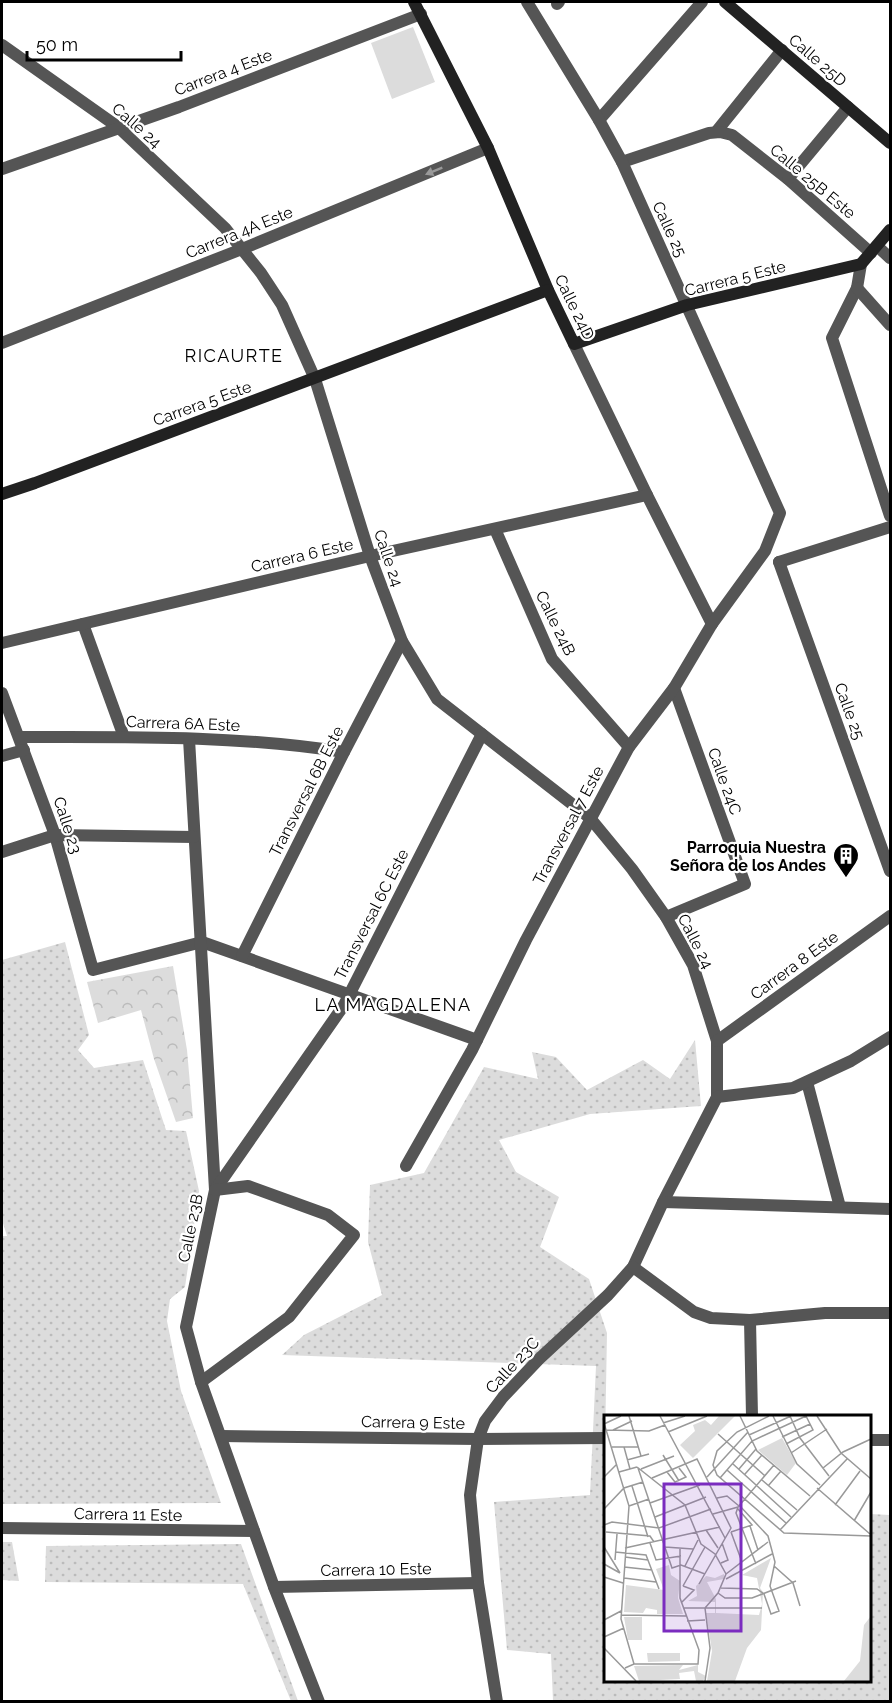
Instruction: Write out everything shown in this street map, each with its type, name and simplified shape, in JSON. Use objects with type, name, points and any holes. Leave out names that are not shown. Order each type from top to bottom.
[{"type":"street","name":"Calle 24D","points":[[414,2],[488,148],[548,290],[712,624]]},
{"type":"street","name":"Calle 25","points":[[527,2],[622,162],[780,513]]},
{"type":"street","points":[[599,120],[702,2]]},
{"type":"street","name":"Calle 25D","points":[[725,2],[891,143]]},
{"type":"street","name":"Carrera 4 Este","points":[[2,169],[179,107],[421,14]]},
{"type":"street","name":"Calle 24","points":[[2,45],[118,127],[225,228],[261,273],[282,305],[315,379],[370,556],[402,641],[437,699],[590,818],[632,869],[666,917],[693,965],[717,1041],[717,1097]]},
{"type":"street","points":[[622,162],[716,132],[782,50]]},
{"type":"street","points":[[788,179],[848,107]]},
{"type":"street","name":"Calle 25B Este","points":[[716,132],[732,135],[874,249],[891,258]]},
{"type":"street","name":"Carrera 4A Este","points":[[2,343],[242,249],[488,148]]},
{"type":"street","points":[[891,230],[861,264],[857,288],[832,338],[891,516]]},
{"type":"street","name":"Carrera 5 Este","points":[[574,344],[687,306],[861,264]]},
{"type":"street","points":[[857,288],[891,326]]},
{"type":"street","name":"Carrera 5 Este","points":[[2,494],[315,379],[548,290]]},
{"type":"street","name":"Carrera 6 Este","points":[[2,644],[370,556],[647,495]]},
{"type":"street","name":"Transversal 7 Este","points":[[406,1166],[477,1040],[526,940],[629,747],[674,688],[712,624],[765,551],[780,513]]},
{"type":"street","points":[[765,551],[779,562],[891,527]]},
{"type":"street","name":"Calle 24B","points":[[495,529],[552,659],[629,747]]},
{"type":"street","name":"Calle 25","points":[[779,562],[891,871]]},
{"type":"street","points":[[83,624],[124,737]]},
{"type":"street","name":"Transversal 6B Este","points":[[242,956],[402,641]]},
{"type":"street","name":"Calle 24C","points":[[666,917],[745,885],[674,688]]},
{"type":"street","name":"Calle 23","points":[[2,693],[55,835],[93,970],[202,942]]},
{"type":"street","name":"Transversal 6C Este","points":[[215,1190],[349,994],[482,734]]},
{"type":"street","name":"Carrera 6A Este","points":[[20,737],[189,739],[293,744],[344,752]]},
{"type":"street","name":"Calle 23B","points":[[189,739],[215,1190],[186,1327],[201,1382],[274,1587],[319,1701]]},
{"type":"street","points":[[2,756],[24,750]]},
{"type":"street","points":[[2,852],[55,835],[195,837]]},
{"type":"street","name":"Carrera 8 Este","points":[[717,1041],[891,916]]},
{"type":"street","points":[[202,942],[477,1040]]},
{"type":"street","points":[[717,1097],[793,1088],[890,1043]]},
{"type":"street","points":[[807,1082],[840,1207]]},
{"type":"street","name":"Calle 23C","points":[[497,1701],[478,1583],[470,1495],[478,1439],[485,1421],[502,1397],[608,1295],[633,1267],[663,1202],[717,1097]]},
{"type":"street","points":[[201,1382],[289,1317],[354,1235],[328,1215],[248,1186],[215,1190]]},
{"type":"street","points":[[663,1202],[891,1209]]},
{"type":"street","points":[[633,1267],[694,1312],[711,1318],[750,1320],[825,1313],[891,1313]]},
{"type":"street","points":[[750,1320],[752,1415]]},
{"type":"street","name":"Carrera 9 Este","points":[[221,1436],[478,1439],[604,1437]]},
{"type":"street","points":[[871,1440],[891,1440]]},
{"type":"street","name":"Carrera 11 Este","points":[[2,1528],[254,1531]]},
{"type":"street","name":"Carrera 10 Este","points":[[274,1587],[478,1583]]},
{"type":"green space","points":[[413,27],[435,82],[392,99],[371,43]]},
{"type":"green space","points":[[65,942],[89,1035],[78,1050],[94,1068],[143,1060],[166,1130],[186,1131],[199,1191],[185,1287],[170,1299],[167,1321],[181,1391],[221,1503],[2,1504],[2,1236],[7,1236],[2,1220],[2,960]]},
{"type":"green space","points":[[173,966],[187,1050],[193,1118],[176,1122],[154,1059],[141,1010],[98,1023],[87,982]]},
{"type":"green space","points":[[695,1040],[701,1106],[590,1114],[499,1140],[516,1172],[559,1197],[540,1247],[589,1279],[607,1333],[604,1415],[604,1682],[871,1682],[871,1514],[890,1515],[890,1701],[553,1701],[551,1654],[507,1650],[494,1502],[590,1495],[596,1366],[282,1355],[304,1335],[382,1295],[368,1242],[370,1185],[424,1173],[484,1067],[538,1079],[532,1052],[556,1057],[587,1090],[643,1060],[670,1079]]},
{"type":"green space","points":[[2,1542],[12,1542],[19,1581],[2,1580]]},
{"type":"green space","points":[[241,1544],[298,1701],[291,1701],[243,1584],[45,1582],[46,1546]]},
{"type":"place","name":"Parroquia Nuestra Señora de los Andes","points":[[846,879]]},
{"type":"district","name":"RICAURTE","points":[[234,356]]},
{"type":"district","name":"LA MAGDALENA","points":[[393,1005]]}]
